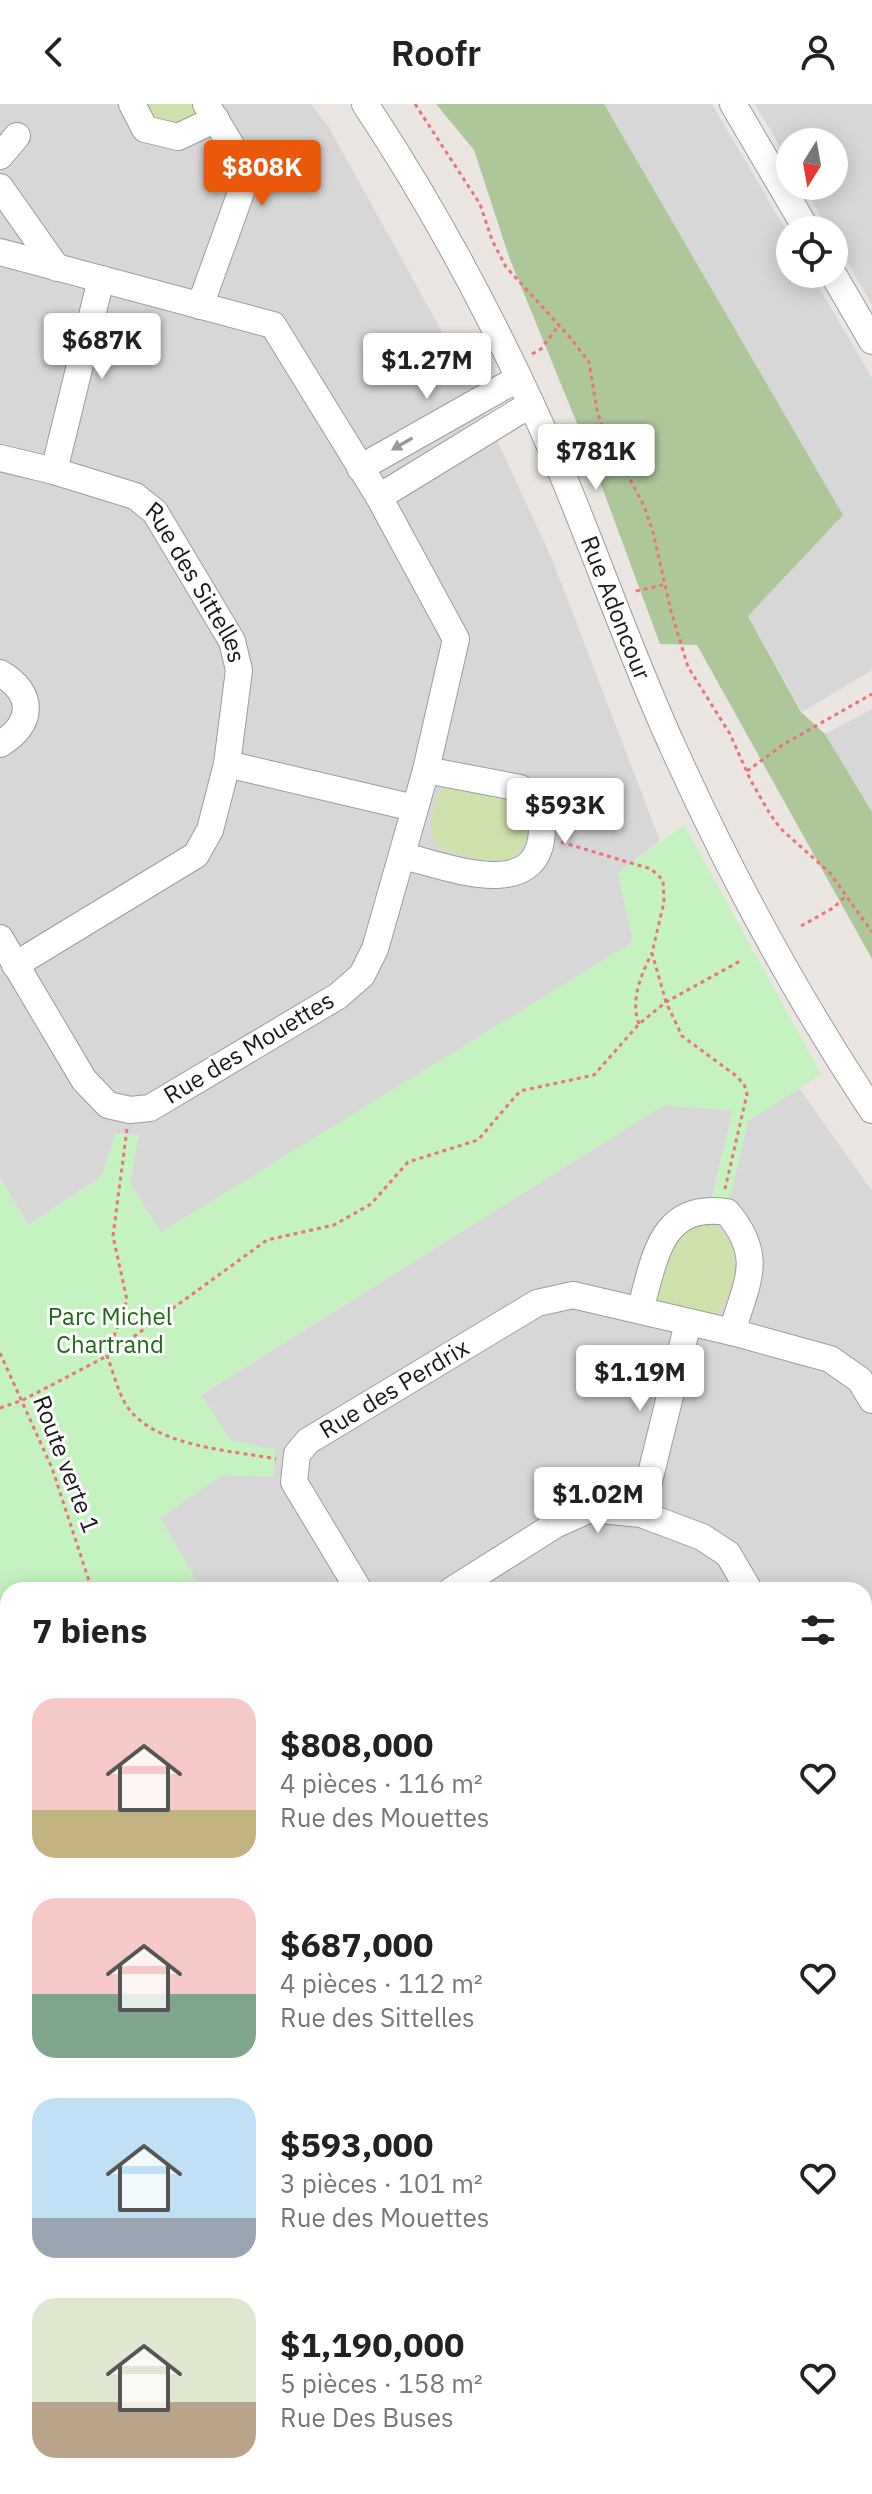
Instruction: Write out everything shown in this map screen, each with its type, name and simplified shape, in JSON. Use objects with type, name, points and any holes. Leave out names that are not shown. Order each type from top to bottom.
[{"type":"street","points":[[132,104],[145,129],[178,137],[211,111],[248,173],[200,306]]},
{"type":"street","name":"Rue Adoncour","points":[[365,104],[522,367],[531,404],[671,744],[705,817],[790,978],[872,1110]]},
{"type":"street","points":[[733,104],[799,216]]},
{"type":"street","points":[[0,187],[57,268]]},
{"type":"street","name":"Rue des Mouettes","points":[[0,252],[273,325],[379,497],[456,639],[403,856],[375,949],[362,975],[338,996],[150,1108],[130,1110]]},
{"type":"street","points":[[54,471],[101,279]]},
{"type":"street","points":[[841,288],[872,341]]},
{"type":"street","points":[[360,468],[522,367]]},
{"type":"street","points":[[379,497],[531,404]]},
{"type":"street","name":"Rue des Sittelles","points":[[0,458],[135,496],[155,512],[232,641],[239,670],[227,764],[210,830],[196,855],[15,965]]},
{"type":"street","points":[[0,673],[15,682],[25,699],[26,718],[16,735],[0,744]]},
{"type":"street","points":[[227,764],[414,808]]},
{"type":"street","points":[[403,856],[491,877],[516,874],[531,861],[542,836],[542,813],[533,797],[520,788],[426,770]]},
{"type":"street","points":[[0,938],[84,1080],[108,1105],[130,1110]]},
{"type":"street","points":[[640,1310],[660,1243],[675,1221],[693,1212],[727,1212],[750,1247],[750,1269],[732,1332]]},
{"type":"street","name":"Rue des Perdrix","points":[[295,1462],[297,1454],[308,1441],[537,1303],[573,1295],[732,1332],[830,1359],[860,1380],[872,1400]]},
{"type":"street","points":[[641,1514],[688,1323]]},
{"type":"street","points":[[295,1462],[294,1482],[354,1582]]},
{"type":"street","points":[[465,1582],[555,1525],[590,1509],[641,1514],[702,1537],[728,1554],[744,1582]]},
{"type":"path","name":"Rue Adoncour","points":[[415,104],[480,204],[492,240],[506,267],[583,353],[592,369],[602,426],[644,506],[653,532],[664,585],[688,667],[730,734],[780,828],[830,873],[872,932]]},
{"type":"path","points":[[522,367],[559,325]]},
{"type":"path","points":[[636,591],[664,585]]},
{"type":"path","points":[[747,771],[784,744],[872,694]]},
{"type":"path","points":[[542,836],[651,869],[663,880],[664,902],[652,953],[636,998],[639,1024]]},
{"type":"path","points":[[801,926],[833,908],[847,895]]},
{"type":"path","points":[[652,953],[666,1002],[682,1036],[735,1075],[744,1084],[747,1094],[719,1211]]},
{"type":"path","points":[[0,1408],[23,1400],[107,1356],[267,1240],[334,1225],[371,1204],[408,1162],[478,1140],[520,1091],[594,1075],[639,1024],[666,1002],[742,960]]},
{"type":"path","points":[[130,1110],[113,1236],[127,1300],[107,1356],[126,1405],[149,1428],[169,1438],[295,1462]]},
{"type":"path","name":"Route verte 1","points":[[0,1353],[52,1468],[89,1582]]},
{"type":"shaded area","points":[[0,104],[311,104],[328,126],[471,384],[552,559],[660,841],[618,873],[633,942],[160,1233],[130,1183],[138,1135],[115,1134],[102,1176],[28,1225],[0,1177]]},
{"type":"shaded area","points":[[604,104],[712,104],[778,216],[776,288],[819,288],[872,378],[872,670],[802,712],[748,615]]},
{"type":"shaded area","points":[[755,104],[872,104],[872,305],[848,263],[848,216],[821,216],[811,200],[848,200],[848,128],[776,128],[776,140]]},
{"type":"shaded area","points":[[872,709],[872,812],[825,734]]},
{"type":"shaded area","points":[[799,1088],[872,1191],[872,1582],[197,1582],[160,1518],[222,1475],[272,1477],[275,1450],[230,1440],[201,1395],[664,1105],[733,1110],[711,1201],[728,1206],[748,1121]]},
{"type":"green space","points":[[132,104],[206,104],[178,137]]},
{"type":"green space","points":[[436,104],[604,104],[843,515],[748,616],[801,712],[825,734],[872,812],[872,959],[697,645],[660,644],[592,460],[509,257],[474,150]]},
{"type":"green space","points":[[451,784],[511,795],[526,809],[528,828],[518,853],[502,861],[491,861],[441,848],[436,843],[431,823],[437,795]]},
{"type":"green space","name":"Parc Michel Chartrand","points":[[684,825],[821,1074],[748,1121],[728,1206],[711,1202],[733,1111],[664,1105],[201,1394],[230,1440],[276,1450],[273,1477],[222,1475],[160,1518],[197,1582],[0,1582],[0,1177],[28,1225],[102,1177],[115,1134],[139,1135],[130,1183],[161,1232],[633,942],[618,873]]},
{"type":"green space","points":[[693,1223],[710,1224],[723,1232],[731,1242],[734,1254],[733,1280],[716,1315],[701,1317],[660,1305],[654,1292],[663,1244]]}]
